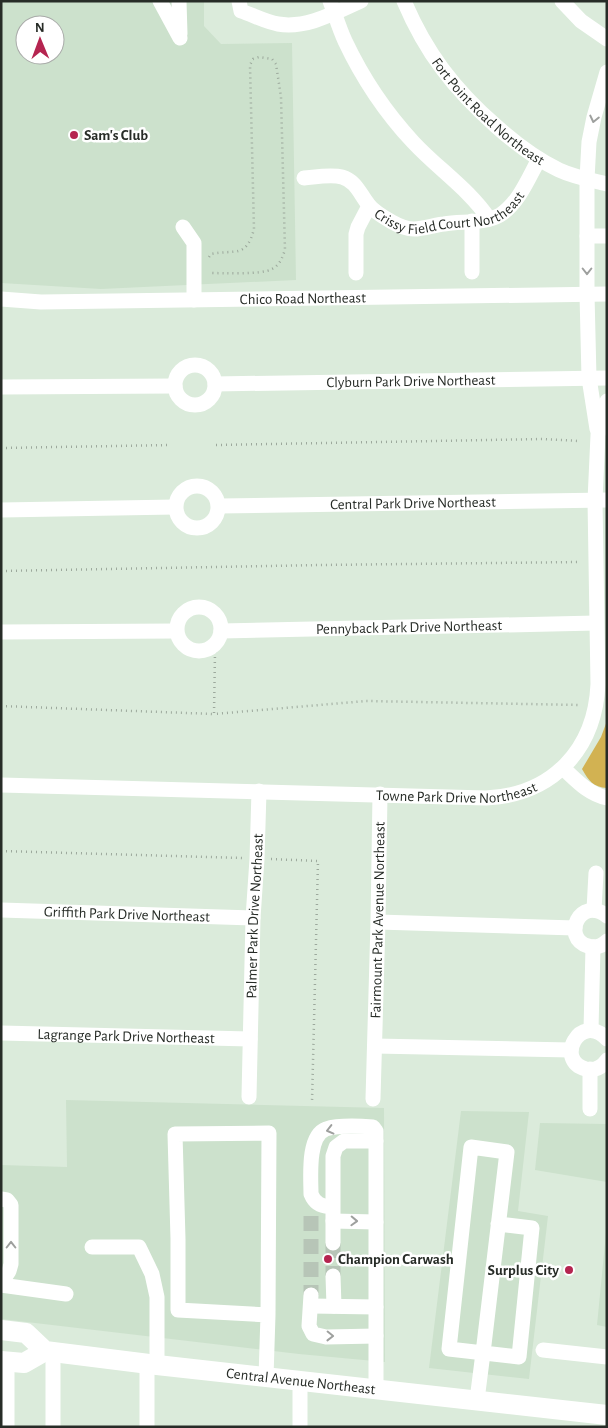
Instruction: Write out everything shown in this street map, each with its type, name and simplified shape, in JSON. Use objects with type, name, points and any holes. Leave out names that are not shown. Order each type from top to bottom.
[{"type":"main road","points":[[1,1330],[26,1333],[49,1351],[24,1363],[4,1361]]},
{"type":"main road","name":"Central Avenue Northeast","points":[[49,1351],[477,1400],[585,1420],[607,1415]]},
{"type":"street","points":[[160,1],[180,38],[179,1]]},
{"type":"street","points":[[240,6],[278,24],[288,25],[316,20],[332,7],[362,1]]},
{"type":"street","name":"Fort Point Road Northeast","points":[[404,1],[427,47],[447,76],[473,106],[504,134],[559,170],[607,184]]},
{"type":"street","points":[[562,1],[581,21],[607,39]]},
{"type":"street","points":[[332,7],[344,38],[361,72],[398,126],[431,160],[465,189],[488,219]]},
{"type":"street","name":"Towne Park Drive Northeast","points":[[1,785],[486,798],[510,795],[533,787],[549,780],[563,768],[580,745],[590,727],[596,706],[598,684],[596,623],[601,500],[598,436],[589,378],[587,179],[589,142],[607,72]]},
{"type":"street","name":"Crissy Field Court Northeast","points":[[369,206],[403,228],[425,228],[488,219],[500,214],[513,202],[540,159]]},
{"type":"street","points":[[304,178],[342,177],[351,181],[356,186],[369,206],[356,234],[356,273]]},
{"type":"street","points":[[472,221],[472,272]]},
{"type":"street","points":[[183,227],[194,243],[194,300]]},
{"type":"street","points":[[587,236],[607,236]]},
{"type":"street","name":"Chico Road Northeast","points":[[1,299],[41,302],[607,294]]},
{"type":"street","points":[[194,364],[208,370],[215,384],[213,394],[205,402],[195,405],[183,401],[174,386],[180,371],[194,364]]},
{"type":"street","name":"Clyburn Park Drive Northeast","points":[[215,384],[607,378]]},
{"type":"street","points":[[1,387],[174,386]]},
{"type":"street","name":"Towne Park Drive Northeast","points":[[598,436],[607,401]]},
{"type":"street","points":[[197,486],[207,488],[212,492],[219,506],[212,523],[200,529],[183,524],[175,507],[176,502],[186,488],[197,486]]},
{"type":"street","name":"Central Park Drive Northeast","points":[[219,506],[601,500]]},
{"type":"street","points":[[1,510],[175,507]]},
{"type":"street","points":[[198,607],[210,610],[215,614],[221,625],[221,631],[215,644],[209,649],[195,651],[188,649],[182,644],[176,631],[177,624],[184,612],[198,607]]},
{"type":"street","name":"Pennyback Park Drive Northeast","points":[[221,631],[596,623]]},
{"type":"street","points":[[1,632],[176,631]]},
{"type":"street","points":[[563,768],[588,790],[598,796],[607,798]]},
{"type":"street","name":"Palmer Park Drive Northeast","points":[[249,1098],[253,918],[259,791]]},
{"type":"street","name":"Fairmount Park Avenue Northeast","points":[[373,1099],[380,794]]},
{"type":"street","points":[[591,1030],[600,944],[582,944],[578,939],[575,928],[576,922],[583,913],[601,913],[596,873]]},
{"type":"street","name":"Griffith Park Drive Northeast","points":[[1,910],[253,918]]},
{"type":"street","points":[[378,922],[575,928]]},
{"type":"street","points":[[607,1039],[602,1034],[591,1030],[585,1031],[575,1038],[571,1050],[572,1056],[581,1067],[590,1069],[600,1067],[607,1060]]},
{"type":"street","name":"Lagrange Park Drive Northeast","points":[[1,1033],[250,1039]]},
{"type":"street","points":[[375,1046],[571,1050]]},
{"type":"street","points":[[590,1069],[590,1109]]},
{"type":"street","points":[[311,1216],[313,1146],[320,1132],[327,1129],[373,1126],[376,1136],[376,1389]]},
{"type":"street","points":[[178,1310],[175,1134],[269,1134],[266,1377]]},
{"type":"street","points":[[333,1243],[332,1214],[336,1147],[344,1141],[376,1136]]},
{"type":"street","points":[[477,1400],[483,1353],[498,1224],[507,1152],[471,1147],[449,1349],[483,1353],[519,1357],[532,1228],[498,1224]]},
{"type":"street","points":[[311,1194],[313,1200],[332,1214],[376,1222]]},
{"type":"street","points":[[1,1199],[7,1200],[11,1204],[11,1264],[10,1271],[1,1284],[66,1294]]},
{"type":"street","points":[[92,1248],[139,1247],[152,1274],[158,1308],[147,1427]]},
{"type":"street","points":[[333,1276],[334,1306]]},
{"type":"street","points":[[376,1307],[334,1306],[311,1301],[309,1326],[313,1334],[326,1337],[376,1336]]},
{"type":"street","points":[[158,1308],[268,1315]]},
{"type":"street","points":[[542,1350],[607,1357]]},
{"type":"street","points":[[49,1351],[53,1427]]},
{"type":"street","points":[[4,1361],[7,1427]]},
{"type":"street","points":[[300,1380],[300,1427]]},
{"type":"path","points":[[208,258],[211,254],[239,252],[246,248],[252,238],[254,229],[250,65],[253,59],[259,57],[272,58],[276,64],[281,97],[285,250],[280,263],[271,270],[262,272],[209,274],[208,265]]},
{"type":"path","points":[[216,445],[543,439],[579,441]]},
{"type":"path","points":[[1,448],[171,445]]},
{"type":"path","points":[[1,571],[580,562]]},
{"type":"path","points":[[214,714],[215,652]]},
{"type":"path","points":[[1,706],[214,714],[366,701],[580,705]]},
{"type":"path","points":[[1,851],[247,858]]},
{"type":"path","points":[[265,859],[318,861],[312,1102]]},
{"type":"shaded area","points":[[1,1],[204,1],[204,26],[221,44],[292,43],[296,280],[101,289],[1,283]]},
{"type":"shaded area","points":[[607,721],[607,788],[592,783],[582,769],[601,737]]},
{"type":"shaded area","points":[[66,1100],[384,1108],[385,1362],[299,1354],[1,1319],[1,1165],[67,1167]]},
{"type":"shaded area","points":[[461,1111],[529,1112],[518,1211],[548,1216],[529,1379],[429,1368]]},
{"type":"shaded area","points":[[540,1123],[607,1124],[607,1182],[535,1170]]},
{"type":"shaded area","points":[[607,1223],[607,1327],[597,1325]]},
{"type":"tunnel","points":[[311,1216],[311,1295]]},
{"type":"tunnel","points":[[333,1243],[333,1276]]},
{"type":"place","name":"Sam's Club","points":[[74,135]]},
{"type":"place","name":"Champion Carwash","points":[[328,1259]]},
{"type":"place","name":"Surplus City","points":[[569,1270]]}]
